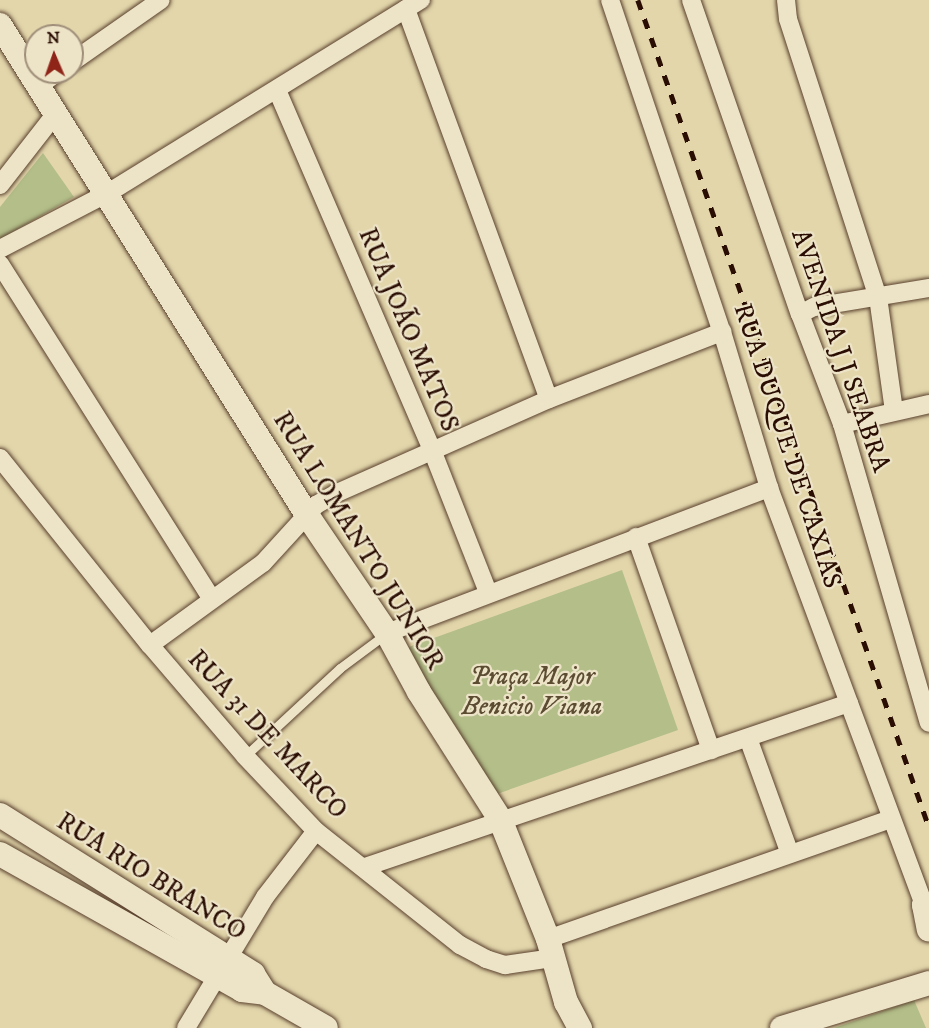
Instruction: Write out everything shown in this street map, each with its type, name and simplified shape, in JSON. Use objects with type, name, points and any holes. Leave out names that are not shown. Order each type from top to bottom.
[{"type":"street","points":[[84,54],[161,0]]},
{"type":"street","name":"RUA DUQUE DE CAXIAS","points":[[610,0],[722,332],[768,488],[891,819],[926,905]]},
{"type":"street","name":"AVENIDA J J SEABRA","points":[[691,0],[800,314],[842,424],[928,720]]},
{"type":"street","points":[[786,0],[788,19],[878,297],[894,411]]},
{"type":"street","points":[[0,249],[108,193],[414,4],[549,399]]},
{"type":"street","points":[[0,25],[24,51]]},
{"type":"street","name":"RUA LOMANTO JUNIOR","points":[[50,84],[56,113],[307,515],[387,633],[419,692],[500,819],[550,949],[566,1002],[580,1028]]},
{"type":"street","name":"RUA JOÃO MATOS","points":[[277,90],[432,450],[488,592]]},
{"type":"street","points":[[0,185],[56,113]]},
{"type":"street","points":[[0,264],[211,598]]},
{"type":"street","points":[[800,314],[814,307],[929,288]]},
{"type":"street","points":[[150,645],[263,562],[307,515],[337,493],[549,399],[722,332]]},
{"type":"street","points":[[842,424],[929,404]]},
{"type":"street","name":"RUA 31 DE MARCO","points":[[0,458],[150,645],[245,756],[316,831],[365,867],[452,939],[486,959],[505,965],[790,854],[891,819]]},
{"type":"street","points":[[387,633],[488,592],[768,488]]},
{"type":"street","points":[[636,537],[711,750]]},
{"type":"street","points":[[365,867],[500,819],[849,703]]},
{"type":"street","points":[[748,738],[790,854]]},
{"type":"street","name":"RUA RIO BRANCO","points":[[0,815],[222,967]]},
{"type":"street","points":[[186,1028],[265,897],[316,831]]},
{"type":"street","name":"RUA RIO BRANCO","points":[[0,854],[222,967],[253,974],[265,993],[326,1028]]},
{"type":"street","points":[[926,905],[929,930]]},
{"type":"street","points":[[782,1028],[929,983]]},
{"type":"lane","points":[[245,756],[340,668],[387,633]]},
{"type":"green space","points":[[43,153],[74,197],[0,239],[0,207]]},
{"type":"green space","name":"Praça Major Benicio Viana","points":[[622,570],[678,730],[497,794],[398,651]]},
{"type":"green space","points":[[914,1000],[926,1028],[834,1028]]},
{"type":"railway","points":[[638,0],[929,827]]}]
